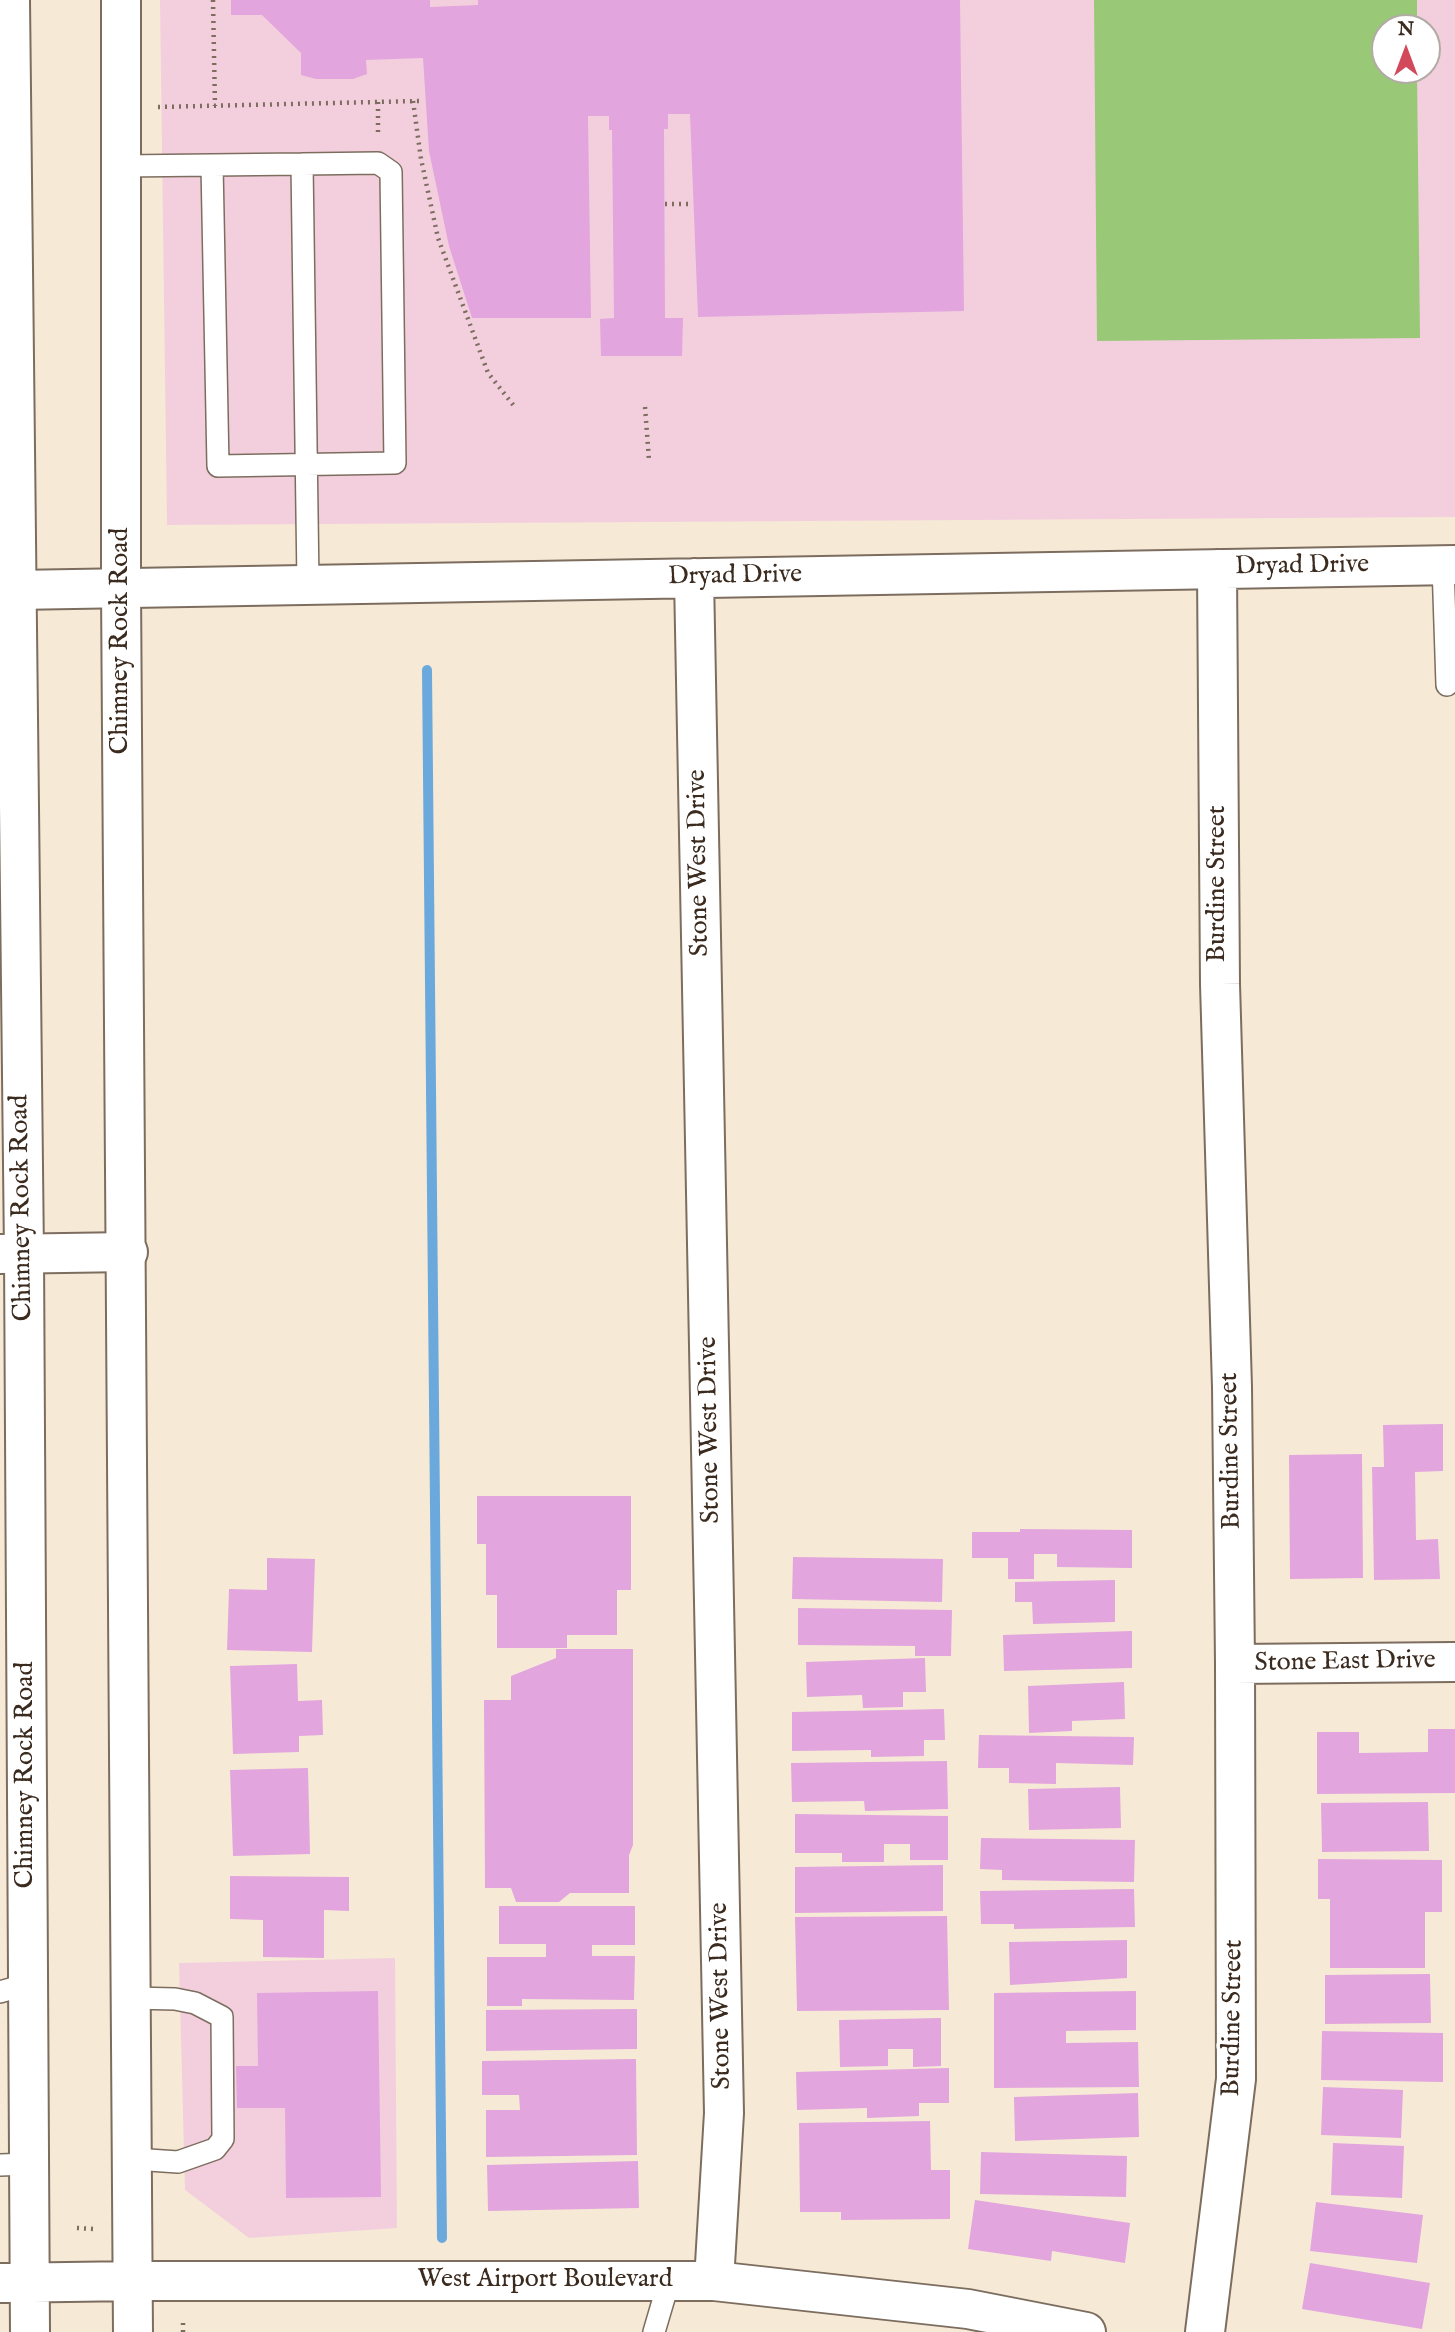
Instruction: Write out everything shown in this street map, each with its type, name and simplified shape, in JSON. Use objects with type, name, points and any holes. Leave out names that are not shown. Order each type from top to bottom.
[{"type":"street","name":"Chimney Rock Road","points":[[10,0],[16,590],[12,1254],[15,2283],[30,2332]]},
{"type":"street","name":"Chimney Rock Road","points":[[121,0],[121,588],[128,1252],[133,2332]]},
{"type":"street","name":"Dryad Drive","points":[[16,590],[1449,565]]},
{"type":"street","name":"Burdine Street","points":[[1205,2332],[1236,2078],[1235,1664],[1231,1387],[1220,984],[1217,569]]},
{"type":"street","name":"Stone West Drive","points":[[694,578],[724,2113],[714,2281]]},
{"type":"street","points":[[12,1254],[128,1252]]},
{"type":"street","name":"Stone East Drive","points":[[1235,1664],[1455,1662]]},
{"type":"street","name":"West Airport Boulevard","points":[[15,2283],[714,2281],[968,2309],[1086,2332]]},
{"type":"lane","points":[[121,166],[378,163],[391,172],[395,463],[218,466],[212,165]]},
{"type":"lane","points":[[302,164],[308,583]]},
{"type":"lane","points":[[1447,685],[1449,565]]},
{"type":"lane","points":[[133,1998],[175,1999],[195,2003],[222,2017],[223,2139],[215,2149],[178,2162],[134,2159]]},
{"type":"lane","points":[[654,2332],[669,2281]]},
{"type":"path","points":[[213,0],[215,106]]},
{"type":"path","points":[[150,107],[416,101],[421,159],[439,238],[488,373],[514,406]]},
{"type":"path","points":[[378,102],[378,144]]},
{"type":"path","points":[[665,204],[693,204]]},
{"type":"path","points":[[645,407],[649,460]]},
{"type":"path","points":[[183,2323],[183,2332]]},
{"type":"shaded area","points":[[160,0],[1455,0],[1455,517],[167,525]]},
{"type":"shaded area","points":[[395,1958],[397,2228],[249,2238],[185,2190],[179,1963]]},
{"type":"green space","points":[[1094,0],[1417,0],[1417,14],[1371,14],[1371,84],[1417,84],[1420,338],[1097,341]]},
{"type":"building","points":[[231,0],[430,0],[430,7],[478,5],[478,0],[960,0],[964,311],[698,317],[690,114],[668,114],[668,129],[664,129],[665,318],[683,318],[682,356],[601,356],[600,319],[614,318],[612,130],[609,130],[609,116],[588,116],[591,318],[472,318],[449,246],[429,151],[423,58],[366,60],[367,74],[353,79],[316,79],[301,75],[301,53],[262,15],[231,15]]},
{"type":"building","points":[[1443,1424],[1443,1471],[1415,1472],[1416,1540],[1438,1539],[1440,1579],[1374,1580],[1372,1467],[1384,1467],[1383,1425]]},
{"type":"building","points":[[1362,1454],[1363,1578],[1290,1579],[1289,1455]]},
{"type":"building","points":[[477,1496],[631,1496],[631,1590],[617,1590],[617,1635],[567,1635],[567,1648],[497,1648],[497,1595],[486,1595],[486,1544],[477,1544]]},
{"type":"building","points":[[1020,1529],[1132,1530],[1132,1568],[1057,1567],[1057,1554],[1034,1554],[1034,1579],[1008,1579],[1008,1558],[972,1558],[972,1532],[1020,1532]]},
{"type":"building","points":[[793,1557],[943,1559],[942,1602],[792,1599]]},
{"type":"building","points":[[267,1558],[315,1559],[312,1652],[227,1650],[229,1589],[267,1590]]},
{"type":"building","points":[[1115,1580],[1115,1622],[1033,1624],[1032,1602],[1015,1602],[1015,1582]]},
{"type":"building","points":[[798,1608],[952,1610],[951,1656],[915,1656],[915,1646],[798,1645]]},
{"type":"building","points":[[1132,1631],[1132,1668],[1004,1671],[1003,1635]]},
{"type":"building","points":[[556,1649],[633,1649],[633,1845],[629,1855],[629,1893],[570,1893],[559,1902],[516,1902],[511,1888],[485,1888],[484,1700],[511,1700],[511,1676],[556,1658]]},
{"type":"building","points":[[925,1658],[926,1692],[903,1692],[903,1707],[863,1708],[862,1695],[807,1697],[806,1662]]},
{"type":"building","points":[[297,1664],[298,1701],[322,1700],[323,1735],[299,1736],[299,1752],[233,1754],[230,1666]]},
{"type":"building","points":[[1124,1682],[1125,1719],[1072,1721],[1072,1731],[1029,1733],[1028,1686]]},
{"type":"building","points":[[944,1709],[945,1740],[924,1740],[924,1756],[871,1757],[871,1750],[792,1751],[792,1712]]},
{"type":"building","points":[[1428,1729],[1455,1729],[1455,1793],[1317,1794],[1317,1732],[1359,1732],[1359,1753],[1428,1752]]},
{"type":"building","points":[[979,1735],[1134,1737],[1133,1765],[1056,1763],[1056,1784],[1009,1783],[1009,1768],[978,1768]]},
{"type":"building","points":[[947,1761],[948,1809],[865,1811],[864,1801],[792,1802],[791,1763]]},
{"type":"building","points":[[308,1768],[310,1854],[233,1856],[230,1770]]},
{"type":"building","points":[[1120,1787],[1121,1828],[1029,1830],[1028,1789]]},
{"type":"building","points":[[1428,1802],[1429,1851],[1322,1852],[1321,1803]]},
{"type":"building","points":[[795,1814],[948,1816],[948,1860],[910,1860],[910,1844],[884,1844],[884,1862],[842,1862],[842,1853],[795,1853]]},
{"type":"building","points":[[981,1838],[1135,1840],[1134,1882],[1002,1880],[1002,1870],[980,1869]]},
{"type":"building","points":[[1318,1859],[1442,1860],[1442,1912],[1425,1912],[1425,1968],[1330,1968],[1330,1899],[1318,1899]]},
{"type":"building","points":[[943,1865],[943,1911],[795,1913],[795,1867]]},
{"type":"building","points":[[230,1876],[349,1877],[349,1911],[324,1910],[324,1958],[263,1957],[263,1920],[230,1919]]},
{"type":"building","points":[[1134,1889],[1135,1927],[1014,1929],[1014,1924],[981,1924],[980,1891]]},
{"type":"building","points":[[499,1906],[635,1906],[635,1945],[592,1945],[592,1956],[635,1956],[634,2000],[522,1999],[522,2006],[487,2006],[487,1957],[546,1957],[546,1944],[499,1944]]},
{"type":"building","points":[[947,1916],[949,2010],[797,2011],[795,1917]]},
{"type":"building","points":[[1127,1940],[1127,1978],[1010,1985],[1009,1942]]},
{"type":"building","points":[[1430,1974],[1431,2023],[1325,2024],[1325,1975]]},
{"type":"building","points":[[378,1991],[381,2197],[286,2198],[285,2108],[237,2108],[236,2066],[258,2066],[257,1993]]},
{"type":"building","points":[[1136,1991],[1136,2030],[1066,2031],[1066,2043],[1138,2042],[1139,2087],[994,2088],[994,1993]]},
{"type":"building","points":[[637,2009],[637,2049],[486,2051],[486,2010]]},
{"type":"building","points":[[941,2018],[941,2066],[913,2067],[913,2049],[888,2049],[888,2066],[840,2067],[839,2020]]},
{"type":"building","points":[[1322,2031],[1443,2033],[1443,2082],[1321,2080]]},
{"type":"building","points":[[636,2059],[637,2155],[486,2157],[486,2110],[520,2110],[519,2095],[482,2095],[482,2061]]},
{"type":"building","points":[[949,2068],[949,2103],[919,2103],[919,2116],[867,2118],[867,2108],[797,2110],[796,2072]]},
{"type":"building","points":[[1323,2087],[1403,2090],[1401,2138],[1321,2135]]},
{"type":"building","points":[[1138,2093],[1139,2137],[1015,2141],[1014,2097]]},
{"type":"building","points":[[930,2121],[931,2170],[950,2170],[950,2219],[841,2220],[841,2212],[800,2212],[799,2123]]},
{"type":"building","points":[[1333,2143],[1404,2146],[1402,2198],[1331,2195]]},
{"type":"building","points":[[981,2152],[1127,2156],[1126,2197],[980,2194]]},
{"type":"building","points":[[638,2161],[639,2208],[488,2211],[487,2165]]},
{"type":"building","points":[[975,2200],[1130,2223],[1125,2263],[1052,2251],[1051,2261],[968,2249]]},
{"type":"building","points":[[1316,2202],[1423,2215],[1417,2263],[1310,2251]]},
{"type":"building","points":[[1310,2263],[1430,2283],[1422,2329],[1302,2309]]},
{"type":"waterway","points":[[427,670],[442,2238]]}]
